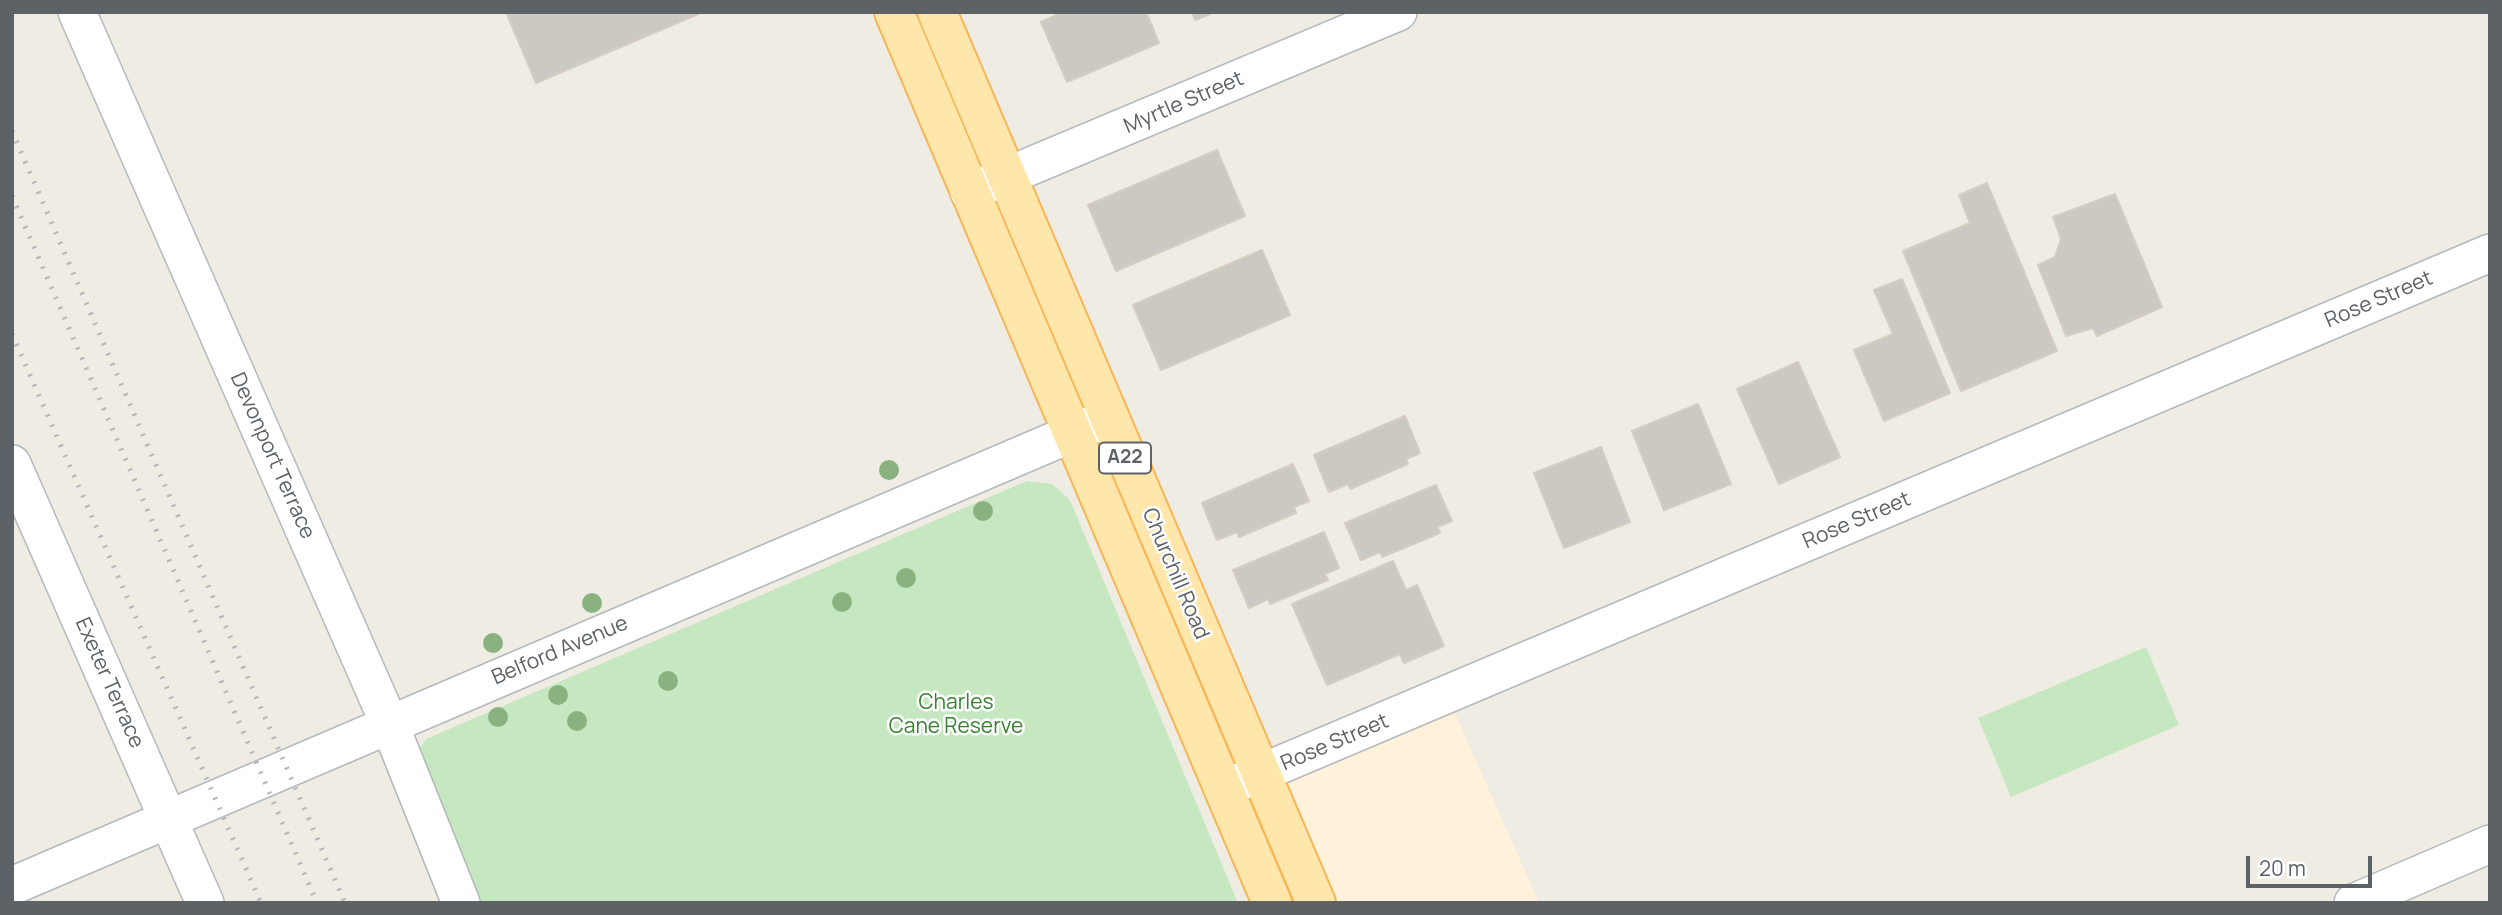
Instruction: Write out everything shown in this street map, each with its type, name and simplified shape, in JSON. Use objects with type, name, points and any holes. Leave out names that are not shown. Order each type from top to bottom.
[{"type":"main road","name":"Churchill Road","points":[[894,12],[1272,903]]},
{"type":"main road","name":"Churchill Road","points":[[937,12],[1316,903]]},
{"type":"street","name":"Devonport Terrace","points":[[77,12],[389,723],[461,903]]},
{"type":"street","name":"Myrtle Street","points":[[969,192],[1398,12]]},
{"type":"street","name":"Rose Street","points":[[1223,789],[2490,253]]},
{"type":"street","name":"Belford Avenue","points":[[12,886],[1108,418]]},
{"type":"street","name":"Exeter Terrace","points":[[12,464],[205,903]]},
{"type":"street","points":[[2353,903],[2490,844]]},
{"type":"shaded area","points":[[1447,695],[1539,903],[1316,903],[1260,774]]},
{"type":"green space","name":"Charles Cane Reserve","points":[[1027,481],[1052,484],[1070,500],[1238,903],[479,903],[419,750],[426,739]]},
{"type":"green space","points":[[2146,647],[2179,725],[2011,797],[1978,718]]},
{"type":"building","points":[[506,12],[703,12],[536,83]]},
{"type":"building","points":[[1063,12],[1146,12],[1159,43],[1067,82],[1041,22]]},
{"type":"building","points":[[1192,12],[1215,12],[1195,20]]},
{"type":"building","points":[[1217,150],[1245,216],[1116,271],[1088,205]]},
{"type":"building","points":[[1987,183],[2057,351],[1961,391],[1903,251],[1970,223],[1959,195]]},
{"type":"building","points":[[2115,194],[2162,307],[2097,336],[2093,328],[2066,336],[2038,265],[2055,257],[2061,239],[2053,217]]},
{"type":"building","points":[[1262,250],[1290,315],[1161,370],[1133,305]]},
{"type":"building","points":[[1902,279],[1950,393],[1884,421],[1854,350],[1893,334],[1874,290]]},
{"type":"building","points":[[1798,362],[1840,457],[1779,484],[1737,389]]},
{"type":"building","points":[[1698,404],[1731,484],[1664,510],[1632,431]]},
{"type":"building","points":[[1405,416],[1420,453],[1406,459],[1408,464],[1350,489],[1348,484],[1329,492],[1314,455]]},
{"type":"building","points":[[1601,447],[1630,522],[1564,548],[1534,473]]},
{"type":"building","points":[[1293,464],[1309,501],[1294,507],[1296,513],[1239,537],[1237,532],[1217,540],[1202,503]]},
{"type":"building","points":[[1436,485],[1452,521],[1437,527],[1440,533],[1382,557],[1380,552],[1361,560],[1345,523]]},
{"type":"building","points":[[1324,532],[1339,568],[1325,574],[1328,580],[1270,604],[1268,599],[1249,608],[1233,570]]},
{"type":"building","points":[[1393,561],[1406,590],[1417,585],[1444,646],[1404,663],[1400,654],[1327,685],[1292,604]]},
{"type":"railway","points":[[12,131],[345,903]]},
{"type":"railway","points":[[12,196],[317,903]]},
{"type":"railway","points":[[12,334],[261,903]]}]
